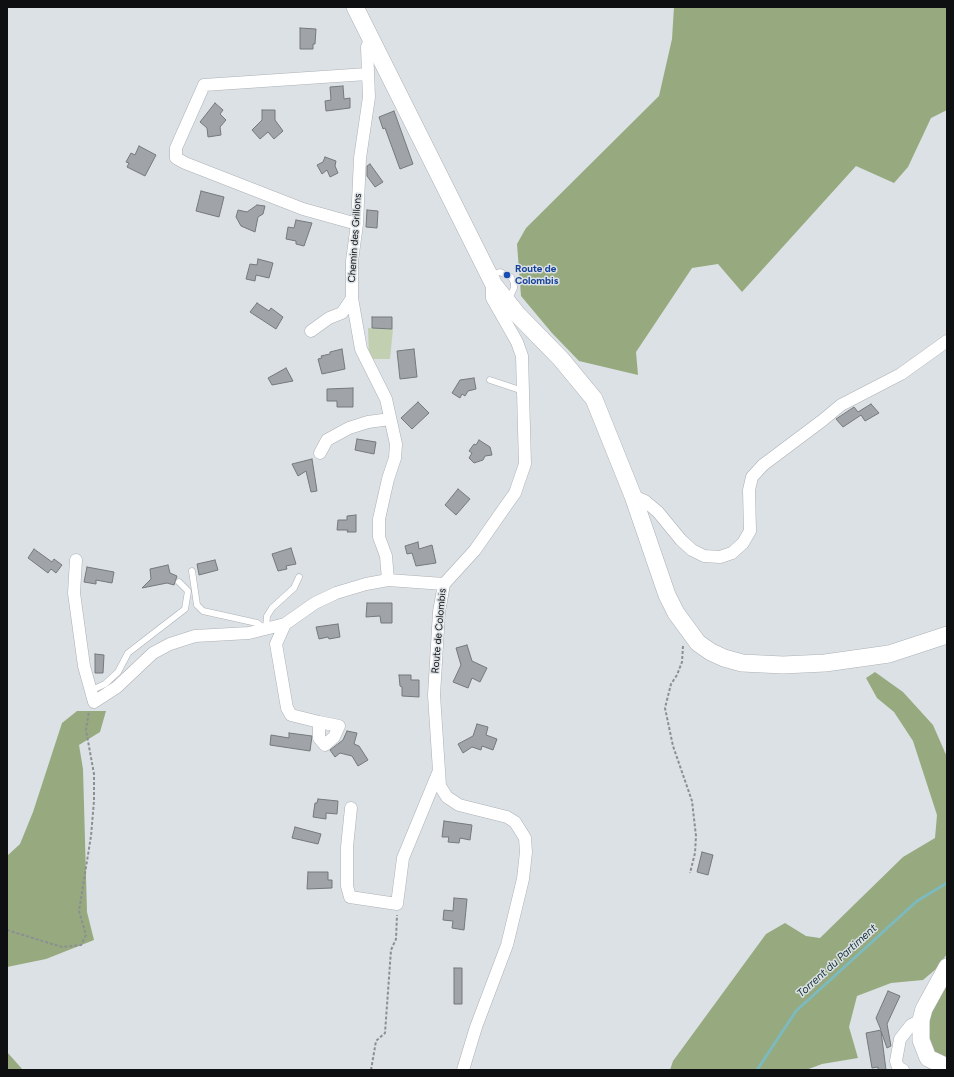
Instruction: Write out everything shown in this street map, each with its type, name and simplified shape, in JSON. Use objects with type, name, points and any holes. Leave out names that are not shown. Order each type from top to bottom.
[{"type":"street","points":[[355,7],[491,280],[507,302],[561,359],[594,399],[633,496],[667,595],[686,629],[698,643],[711,652],[724,658],[763,665],[825,663],[889,654],[947,635]]},
{"type":"street","name":"Chemin des Grillons","points":[[371,38],[367,47],[369,97],[360,158],[357,224],[352,260],[352,298],[362,349],[386,399],[396,444],[395,458],[383,499],[379,519],[379,538],[386,556],[388,580]]},
{"type":"street","points":[[357,224],[303,209],[192,166],[176,158],[176,148],[204,85],[282,78],[367,74]]},
{"type":"street","name":"Route de Colombis","points":[[438,772],[434,695],[439,612],[444,584],[475,550],[515,493],[521,478],[525,459],[522,356],[517,342],[492,298],[491,280]]},
{"type":"street","points":[[311,331],[329,318],[342,314],[352,298]]},
{"type":"street","points":[[633,496],[645,501],[658,512],[681,540],[692,550],[704,556],[720,557],[732,552],[743,543],[750,530],[749,490],[752,477],[763,465],[823,420],[841,404],[901,374],[947,341]]},
{"type":"street","points":[[320,453],[327,440],[349,428],[368,422],[390,419]]},
{"type":"street","points":[[76,560],[74,593],[84,666],[92,696],[117,687],[153,653],[170,644],[195,636],[249,633],[266,630],[285,624],[314,603],[336,593],[388,580],[444,584]]},
{"type":"street","points":[[285,624],[276,644],[287,708],[291,715],[319,722]]},
{"type":"street","points":[[351,808],[347,847],[346,886],[350,897],[397,904],[403,858],[438,772]]},
{"type":"street","points":[[438,772],[440,786],[447,797],[459,805],[507,817],[515,822],[525,838],[526,852],[523,878],[507,945],[476,1027],[463,1070]]},
{"type":"street","points":[[947,967],[924,1009],[921,1020],[921,1040],[928,1058],[947,1067]]},
{"type":"street","points":[[903,1070],[898,1067],[896,1060],[900,1038],[911,1024],[921,1020]]},
{"type":"lane","points":[[490,380],[523,391]]},
{"type":"lane","points":[[192,571],[197,605],[202,611],[257,623],[266,630]]},
{"type":"lane","points":[[266,630],[267,616],[272,608],[294,588],[298,577]]},
{"type":"lane","points":[[92,696],[118,672],[128,653],[185,609],[188,591],[179,582]]},
{"type":"path","points":[[686,629],[683,640],[682,662],[677,675],[669,688],[665,708],[673,746],[692,801],[696,836],[695,854],[690,873]]},
{"type":"path","points":[[7,930],[62,947],[81,946],[86,935],[78,911],[91,836],[94,801],[94,774],[86,730],[87,714],[92,696]]},
{"type":"path","points":[[371,1070],[376,1041],[384,1033],[391,950],[396,939],[397,904]]},
{"type":"green space","points":[[674,7],[947,7],[947,110],[931,118],[908,167],[894,183],[856,166],[742,292],[718,264],[692,268],[636,352],[638,375],[579,361],[552,333],[521,296],[517,244],[526,228],[659,96],[672,39]]},
{"type":"green space","points":[[368,328],[393,329],[390,359],[369,359]]},
{"type":"green space","points":[[875,672],[903,692],[933,725],[947,757],[947,954],[936,969],[923,980],[891,983],[857,996],[849,1027],[858,1058],[822,1064],[806,1070],[670,1070],[673,1061],[766,934],[785,923],[806,936],[820,938],[903,857],[935,838],[937,815],[913,741],[894,712],[877,698],[866,678]]},
{"type":"green space","points":[[77,711],[106,711],[100,732],[79,745],[83,769],[87,912],[94,940],[46,959],[7,967],[7,856],[20,844],[33,812],[62,723]]},
{"type":"green space","points":[[947,978],[947,1060],[938,1058],[930,1049],[928,1021],[939,993]]},
{"type":"green space","points":[[7,1052],[23,1070],[7,1070]]},
{"type":"building","points":[[300,28],[316,29],[315,44],[313,44],[313,49],[300,49]]},
{"type":"building","points":[[343,86],[344,99],[350,98],[350,108],[326,111],[325,101],[331,100],[330,87]]},
{"type":"building","points":[[215,103],[223,110],[220,114],[226,120],[220,127],[221,135],[208,137],[207,128],[200,122]]},
{"type":"building","points":[[262,110],[275,110],[275,120],[283,131],[274,139],[268,132],[260,139],[252,130],[262,120]]},
{"type":"building","points":[[394,111],[413,164],[400,169],[385,128],[383,129],[379,117]]},
{"type":"building","points":[[139,146],[156,155],[145,176],[127,167],[129,163],[126,162],[131,153],[135,155]]},
{"type":"building","points":[[325,157],[336,161],[335,166],[338,173],[330,177],[327,170],[322,174],[317,165],[323,162]]},
{"type":"building","points":[[370,164],[383,182],[375,187],[367,176],[367,166]]},
{"type":"building","points":[[201,191],[224,197],[219,217],[196,211]]},
{"type":"building","points":[[257,205],[265,206],[263,214],[258,217],[255,232],[241,226],[236,217],[238,210],[247,212]]},
{"type":"building","points":[[367,210],[378,211],[377,228],[366,227]]},
{"type":"building","points":[[296,220],[312,223],[304,246],[296,244],[296,241],[286,239],[288,227],[294,228]]},
{"type":"building","points":[[258,259],[273,263],[269,278],[256,275],[255,281],[246,279],[250,264],[257,265]]},
{"type":"building","points":[[257,303],[269,311],[271,308],[283,317],[276,329],[250,312]]},
{"type":"building","points":[[372,317],[392,317],[392,329],[372,328]]},
{"type":"building","points":[[342,349],[345,369],[322,374],[318,359],[322,358],[321,356],[330,354],[330,352]]},
{"type":"building","points":[[414,349],[417,377],[400,379],[397,351]]},
{"type":"building","points":[[286,368],[293,381],[272,385],[268,378]]},
{"type":"building","points":[[474,378],[476,389],[468,391],[465,396],[462,394],[460,398],[452,393],[460,380]]},
{"type":"building","points":[[353,388],[353,407],[337,407],[337,401],[327,401],[327,389]]},
{"type":"building","points":[[418,402],[429,413],[412,429],[401,418]]},
{"type":"building","points":[[871,404],[879,413],[865,421],[861,415],[843,427],[836,419],[854,407],[858,412]]},
{"type":"building","points":[[357,439],[376,442],[374,454],[355,450]]},
{"type":"building","points":[[479,440],[490,447],[492,455],[485,456],[483,460],[474,463],[469,458],[472,453],[469,451]]},
{"type":"building","points":[[312,459],[317,491],[311,492],[306,471],[298,476],[292,464]]},
{"type":"building","points":[[458,489],[470,499],[456,515],[445,505]]},
{"type":"building","points":[[356,515],[356,532],[337,530],[338,520],[347,520],[347,516]]},
{"type":"building","points":[[418,542],[419,549],[432,545],[436,563],[416,566],[412,553],[407,554],[405,546]]},
{"type":"building","points":[[291,548],[296,564],[286,566],[287,569],[278,571],[272,554]]},
{"type":"building","points":[[34,549],[52,562],[54,559],[62,565],[56,573],[51,569],[48,573],[28,558]]},
{"type":"building","points":[[215,560],[218,570],[199,575],[197,564]]},
{"type":"building","points":[[168,565],[170,573],[177,576],[174,585],[167,583],[142,588],[151,579],[150,569]]},
{"type":"building","points":[[87,567],[114,572],[112,583],[96,580],[96,584],[84,582]]},
{"type":"building","points":[[367,603],[392,603],[392,623],[381,623],[380,616],[366,617]]},
{"type":"building","points":[[338,624],[340,637],[319,639],[316,627]]},
{"type":"building","points":[[467,645],[472,661],[487,668],[480,682],[472,678],[468,688],[453,682],[461,665],[456,648]]},
{"type":"building","points":[[95,654],[104,655],[103,673],[95,673]]},
{"type":"building","points":[[399,675],[411,675],[411,680],[419,680],[419,697],[402,696],[402,687],[400,686]]},
{"type":"building","points":[[477,724],[488,727],[486,735],[497,739],[493,750],[482,746],[481,750],[472,747],[463,753],[458,744],[473,736]]},
{"type":"building","points":[[347,731],[357,733],[354,744],[359,746],[368,760],[358,766],[352,756],[340,753],[335,757],[330,750],[343,740]]},
{"type":"building","points":[[289,733],[312,736],[310,751],[270,745],[271,735],[289,738]]},
{"type":"building","points":[[318,799],[338,801],[337,814],[326,813],[326,819],[313,817],[315,803],[317,803]]},
{"type":"building","points":[[444,821],[472,825],[470,840],[460,838],[459,843],[448,842],[449,837],[442,837]]},
{"type":"building","points":[[295,827],[321,834],[318,844],[292,838]]},
{"type":"building","points":[[702,852],[713,855],[708,875],[697,872]]},
{"type":"building","points":[[308,872],[328,872],[328,880],[332,880],[332,888],[307,889]]},
{"type":"building","points":[[454,898],[467,899],[464,930],[452,928],[453,921],[443,920],[444,910],[453,911]]},
{"type":"building","points":[[454,968],[462,968],[462,1004],[454,1004]]},
{"type":"building","points":[[888,991],[900,996],[887,1024],[891,1046],[887,1048],[881,1031],[886,1070],[878,1070],[878,1067],[872,1068],[866,1033],[881,1030],[876,1018]]},
{"type":"waterway","name":"Torrent du Partiment","points":[[757,1070],[796,1011],[917,901],[947,883]]},
{"type":"place","name":"Route de Colombis","points":[[507,275]]}]
